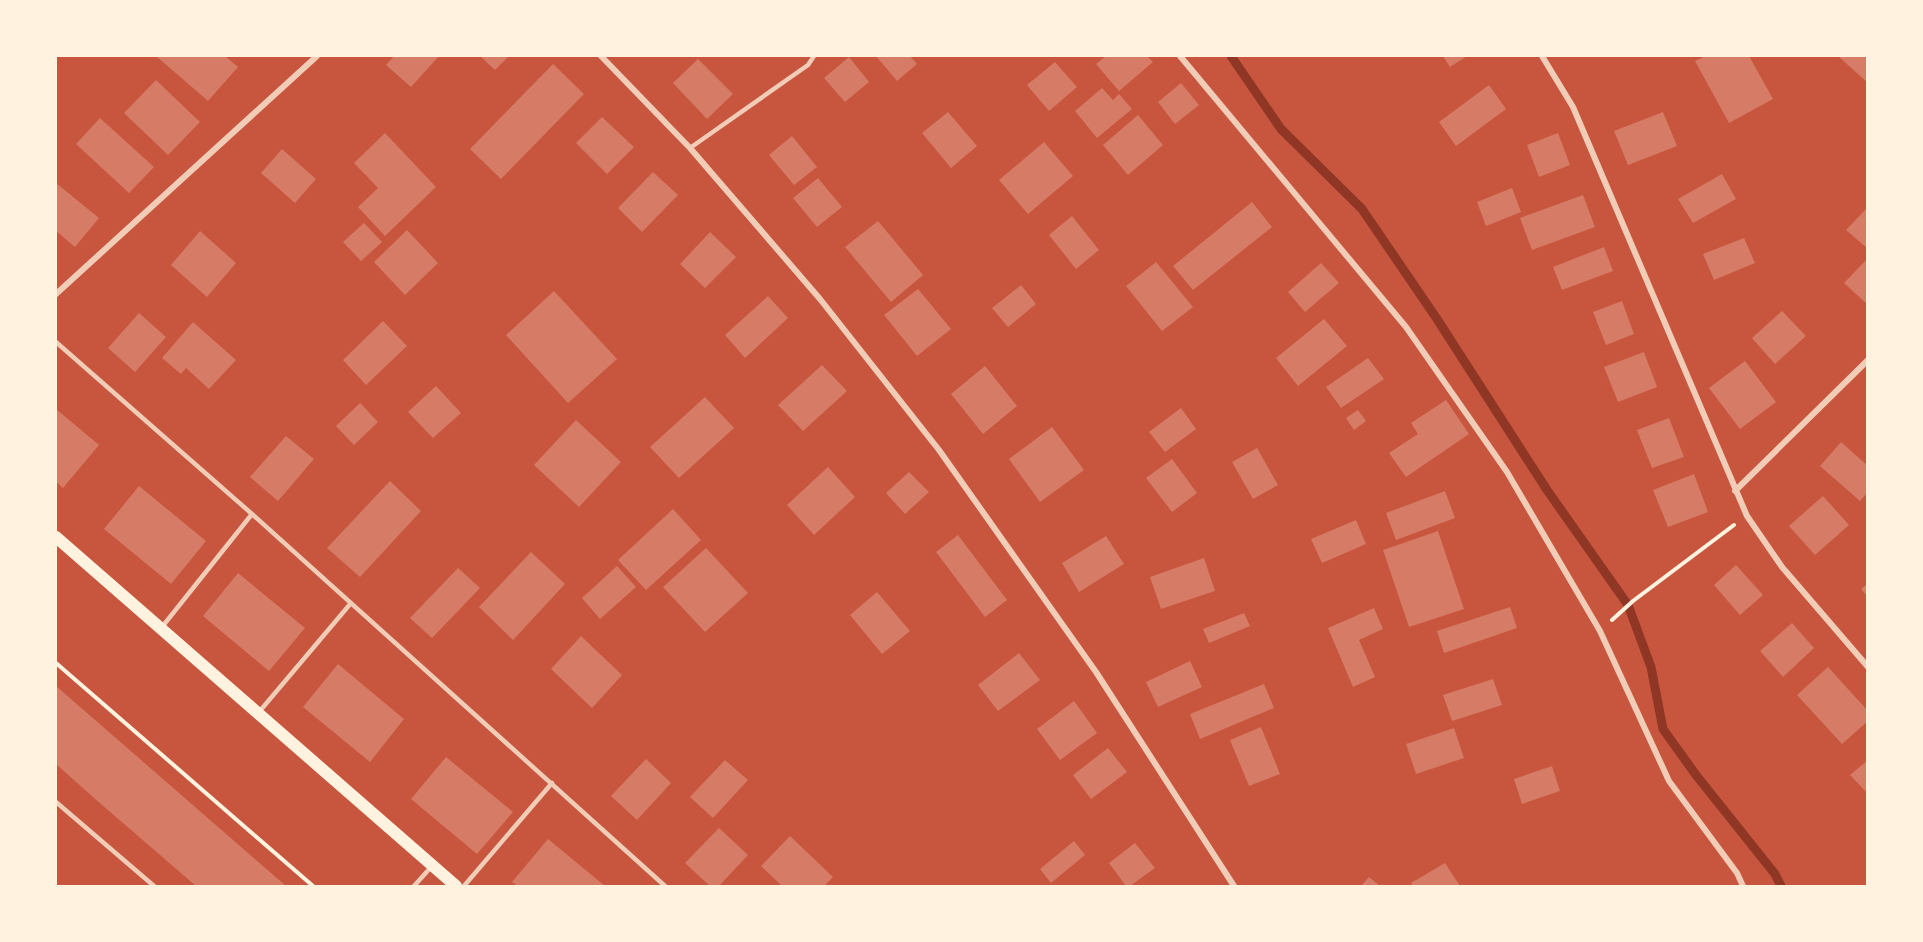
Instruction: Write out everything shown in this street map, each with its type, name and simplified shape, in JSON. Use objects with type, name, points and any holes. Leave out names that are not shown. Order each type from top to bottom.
[{"type":"main road","points":[[56,537],[456,886]]},
{"type":"street","points":[[56,294],[317,56]]},
{"type":"street","points":[[602,56],[690,148],[820,299],[939,450],[1096,672],[1234,886]]},
{"type":"street","points":[[1180,56],[1406,327],[1507,472],[1599,631],[1669,781],[1737,873],[1743,886]]},
{"type":"street","points":[[1542,56],[1572,107],[1747,516],[1782,567],[1868,667]]},
{"type":"street","points":[[1735,491],[1868,360]]},
{"type":"lane","points":[[690,148],[808,65],[814,56]]},
{"type":"lane","points":[[56,342],[252,514],[665,886]]},
{"type":"lane","points":[[161,629],[252,514]]},
{"type":"lane","points":[[258,714],[351,603]]},
{"type":"lane","points":[[464,886],[552,783]]},
{"type":"lane","points":[[56,802],[154,886]]},
{"type":"lane","points":[[414,886],[432,866]]},
{"type":"path","points":[[1599,631],[1634,601],[1747,516]]},
{"type":"path","points":[[56,663],[313,886]]},
{"type":"building","points":[[156,56],[225,56],[238,67],[208,101]]},
{"type":"building","points":[[394,56],[439,56],[411,87],[386,65]]},
{"type":"building","points":[[480,56],[509,56],[495,70]]},
{"type":"building","points":[[876,56],[910,56],[917,64],[897,81]]},
{"type":"building","points":[[1106,56],[1147,56],[1153,62],[1119,91],[1096,64]]},
{"type":"building","points":[[1443,56],[1467,56],[1450,67]]},
{"type":"building","points":[[1706,56],[1749,56],[1773,99],[1729,123],[1695,61]]},
{"type":"building","points":[[1838,56],[1868,56],[1868,83]]},
{"type":"building","points":[[849,57],[869,82],[845,102],[824,78]]},
{"type":"building","points":[[698,59],[733,94],[707,119],[673,83]]},
{"type":"building","points":[[1055,62],[1077,87],[1049,111],[1027,85]]},
{"type":"building","points":[[553,64],[584,94],[501,179],[470,149]]},
{"type":"building","points":[[156,80],[200,122],[168,155],[124,113]]},
{"type":"building","points":[[1181,83],[1199,105],[1175,124],[1158,102]]},
{"type":"building","points":[[1489,85],[1506,109],[1456,146],[1439,122]]},
{"type":"building","points":[[1102,88],[1113,100],[1119,94],[1132,109],[1097,138],[1075,111]]},
{"type":"building","points":[[948,112],[977,146],[951,168],[922,133]]},
{"type":"building","points":[[1663,112],[1677,146],[1628,165],[1614,131]]},
{"type":"building","points":[[1138,115],[1163,145],[1128,175],[1103,145]]},
{"type":"building","points":[[602,117],[634,147],[607,174],[576,143]]},
{"type":"building","points":[[100,118],[154,167],[129,193],[76,144]]},
{"type":"building","points":[[385,133],[436,187],[385,236],[358,207],[378,188],[354,163]]},
{"type":"building","points":[[1558,133],[1570,165],[1539,177],[1527,145]]},
{"type":"building","points":[[792,136],[817,167],[794,185],[769,155]]},
{"type":"building","points":[[1044,142],[1073,176],[1028,214],[999,180]]},
{"type":"building","points":[[282,149],[316,179],[295,203],[261,173]]},
{"type":"building","points":[[653,172],[678,195],[642,232],[618,208]]},
{"type":"building","points":[[1722,174],[1736,199],[1693,223],[1678,199]]},
{"type":"building","points":[[818,178],[842,207],[817,227],[793,198]]},
{"type":"building","points":[[56,183],[99,218],[75,247],[56,231]]},
{"type":"building","points":[[1512,188],[1521,212],[1486,226],[1477,202]]},
{"type":"building","points":[[1583,195],[1595,227],[1532,250],[1520,218]]},
{"type":"building","points":[[1252,202],[1272,227],[1193,290],[1173,266]]},
{"type":"building","points":[[1866,209],[1868,210],[1868,249],[1846,230]]},
{"type":"building","points":[[1072,216],[1099,250],[1076,269],[1049,235]]},
{"type":"building","points":[[878,221],[923,275],[891,302],[845,247]]},
{"type":"building","points":[[364,223],[382,242],[361,261],[343,242]]},
{"type":"building","points":[[407,230],[438,263],[405,295],[374,262]]},
{"type":"building","points":[[200,231],[236,263],[207,297],[171,265]]},
{"type":"building","points":[[710,232],[736,257],[705,288],[680,264]]},
{"type":"building","points":[[1744,238],[1755,263],[1714,280],[1703,254]]},
{"type":"building","points":[[1604,247],[1613,271],[1562,290],[1553,267]]},
{"type":"building","points":[[1868,258],[1868,305],[1844,283]]},
{"type":"building","points":[[1156,262],[1193,307],[1162,331],[1126,286]]},
{"type":"building","points":[[1321,263],[1339,283],[1305,312],[1288,292]]},
{"type":"building","points":[[1021,285],[1036,304],[1008,327],[992,308]]},
{"type":"building","points":[[918,289],[951,329],[917,356],[884,315]]},
{"type":"building","points":[[554,291],[617,359],[568,403],[506,335]]},
{"type":"building","points":[[768,296],[788,318],[745,358],[725,335]]},
{"type":"building","points":[[1622,301],[1634,334],[1606,345],[1593,312]]},
{"type":"building","points":[[1782,311],[1806,336],[1775,364],[1752,338]]},
{"type":"building","points":[[139,313],[166,337],[135,372],[108,348]]},
{"type":"building","points":[[1324,319],[1347,346],[1298,386],[1276,358]]},
{"type":"building","points":[[383,321],[407,346],[366,385],[343,360]]},
{"type":"building","points":[[193,322],[236,360],[209,389],[186,368],[181,374],[162,358]]},
{"type":"building","points":[[1644,352],[1657,387],[1618,402],[1604,367]]},
{"type":"building","points":[[1368,358],[1384,379],[1341,408],[1326,387]]},
{"type":"building","points":[[1745,361],[1776,402],[1740,429],[1709,388]]},
{"type":"building","points":[[822,365],[847,391],[803,431],[778,405]]},
{"type":"building","points":[[985,366],[1017,406],[983,434],[951,394]]},
{"type":"building","points":[[436,386],[461,413],[433,438],[408,412]]},
{"type":"building","points":[[705,397],[734,428],[679,478],[650,447]]},
{"type":"building","points":[[1446,400],[1469,434],[1406,477],[1389,453],[1418,434],[1411,423]]},
{"type":"building","points":[[360,403],[378,422],[354,445],[336,426]]},
{"type":"building","points":[[1181,408],[1196,429],[1165,452],[1149,432]]},
{"type":"building","points":[[56,409],[99,445],[63,488],[56,482]]},
{"type":"building","points":[[1358,410],[1366,421],[1354,430],[1346,418]]},
{"type":"building","points":[[1669,418],[1684,457],[1652,468],[1637,430]]},
{"type":"building","points":[[576,420],[621,462],[579,507],[534,465]]},
{"type":"building","points":[[1052,427],[1084,470],[1040,502],[1009,459]]},
{"type":"building","points":[[286,436],[314,459],[278,501],[250,477]]},
{"type":"building","points":[[1841,442],[1868,466],[1868,492],[1860,501],[1820,466]]},
{"type":"building","points":[[1257,448],[1278,485],[1253,499],[1232,462]]},
{"type":"building","points":[[1172,459],[1197,493],[1172,512],[1146,478]]},
{"type":"building","points":[[828,467],[855,497],[814,535],[787,505]]},
{"type":"building","points":[[909,472],[929,492],[905,514],[886,493]]},
{"type":"building","points":[[1694,474],[1708,512],[1668,527],[1653,490]]},
{"type":"building","points":[[390,481],[421,511],[360,577],[327,548]]},
{"type":"building","points":[[139,486],[206,541],[171,584],[104,529]]},
{"type":"building","points":[[1445,491],[1455,518],[1396,540],[1386,513]]},
{"type":"building","points":[[1823,496],[1849,525],[1815,555],[1789,526]]},
{"type":"building","points":[[673,509],[701,540],[646,590],[618,560]]},
{"type":"building","points":[[1356,520],[1366,544],[1322,563],[1311,539]]},
{"type":"building","points":[[1438,531],[1464,609],[1409,627],[1383,550]]},
{"type":"building","points":[[958,535],[1007,600],[985,617],[936,552]]},
{"type":"building","points":[[1106,536],[1124,564],[1079,592],[1062,563]]},
{"type":"building","points":[[706,548],[748,593],[705,632],[663,587]]},
{"type":"building","points":[[531,552],[565,584],[513,640],[479,607]]},
{"type":"building","points":[[1204,558],[1215,591],[1161,609],[1150,577]]},
{"type":"building","points":[[1736,565],[1763,595],[1740,615],[1714,585]]},
{"type":"building","points":[[617,566],[636,587],[600,619],[582,598]]},
{"type":"building","points":[[458,568],[480,588],[432,638],[410,618]]},
{"type":"building","points":[[238,573],[305,628],[269,671],[203,616]]},
{"type":"building","points":[[1868,583],[1868,597],[1861,589]]},
{"type":"building","points":[[877,592],[910,631],[882,654],[850,615]]},
{"type":"building","points":[[1510,607],[1517,628],[1444,653],[1437,631]]},
{"type":"building","points":[[1374,608],[1383,629],[1359,640],[1375,677],[1353,687],[1328,628]]},
{"type":"building","points":[[1244,613],[1250,626],[1209,643],[1203,629]]},
{"type":"building","points":[[1792,623],[1814,648],[1783,677],[1760,651]]},
{"type":"building","points":[[581,636],[622,675],[592,708],[551,669]]},
{"type":"building","points":[[1019,653],[1040,680],[998,711],[978,685]]},
{"type":"building","points":[[1190,661],[1202,687],[1158,707],[1146,682]]},
{"type":"building","points":[[338,664],[404,719],[370,762],[303,707]]},
{"type":"building","points":[[1828,667],[1868,711],[1868,721],[1842,744],[1797,695]]},
{"type":"building","points":[[1493,679],[1502,705],[1452,721],[1443,695]]},
{"type":"building","points":[[1264,684],[1274,708],[1200,739],[1190,714]]},
{"type":"building","points":[[56,686],[286,886],[196,886],[94,798],[56,764]]},
{"type":"building","points":[[1074,701],[1097,733],[1060,760],[1037,729]]},
{"type":"building","points":[[1261,727],[1280,774],[1249,786],[1230,740]]},
{"type":"building","points":[[1454,728],[1464,758],[1416,774],[1406,744]]},
{"type":"building","points":[[1108,748],[1127,772],[1091,799],[1073,775]]},
{"type":"building","points":[[446,757],[513,812],[477,854],[411,799]]},
{"type":"building","points":[[646,759],[671,783],[637,820],[611,796]]},
{"type":"building","points":[[725,760],[748,780],[713,818],[690,797]]},
{"type":"building","points":[[1868,760],[1868,794],[1850,775]]},
{"type":"building","points":[[1552,766],[1560,791],[1522,804],[1514,779]]},
{"type":"building","points":[[719,828],[748,855],[719,886],[710,886],[685,863]]},
{"type":"building","points":[[790,836],[833,877],[824,886],[782,886],[761,866]]},
{"type":"building","points":[[548,839],[605,886],[518,886],[512,882]]},
{"type":"building","points":[[1074,841],[1085,855],[1051,883],[1040,869]]},
{"type":"building","points":[[1135,843],[1155,868],[1130,886],[1126,886],[1109,863]]},
{"type":"building","points":[[1445,863],[1460,886],[1413,886],[1411,883]]},
{"type":"building","points":[[1369,877],[1380,886],[1361,886]]},
{"type":"waterway","points":[[1231,56],[1281,129],[1362,209],[1437,319],[1547,490],[1628,605],[1651,667],[1663,729],[1696,775],[1775,874],[1781,886]]}]
